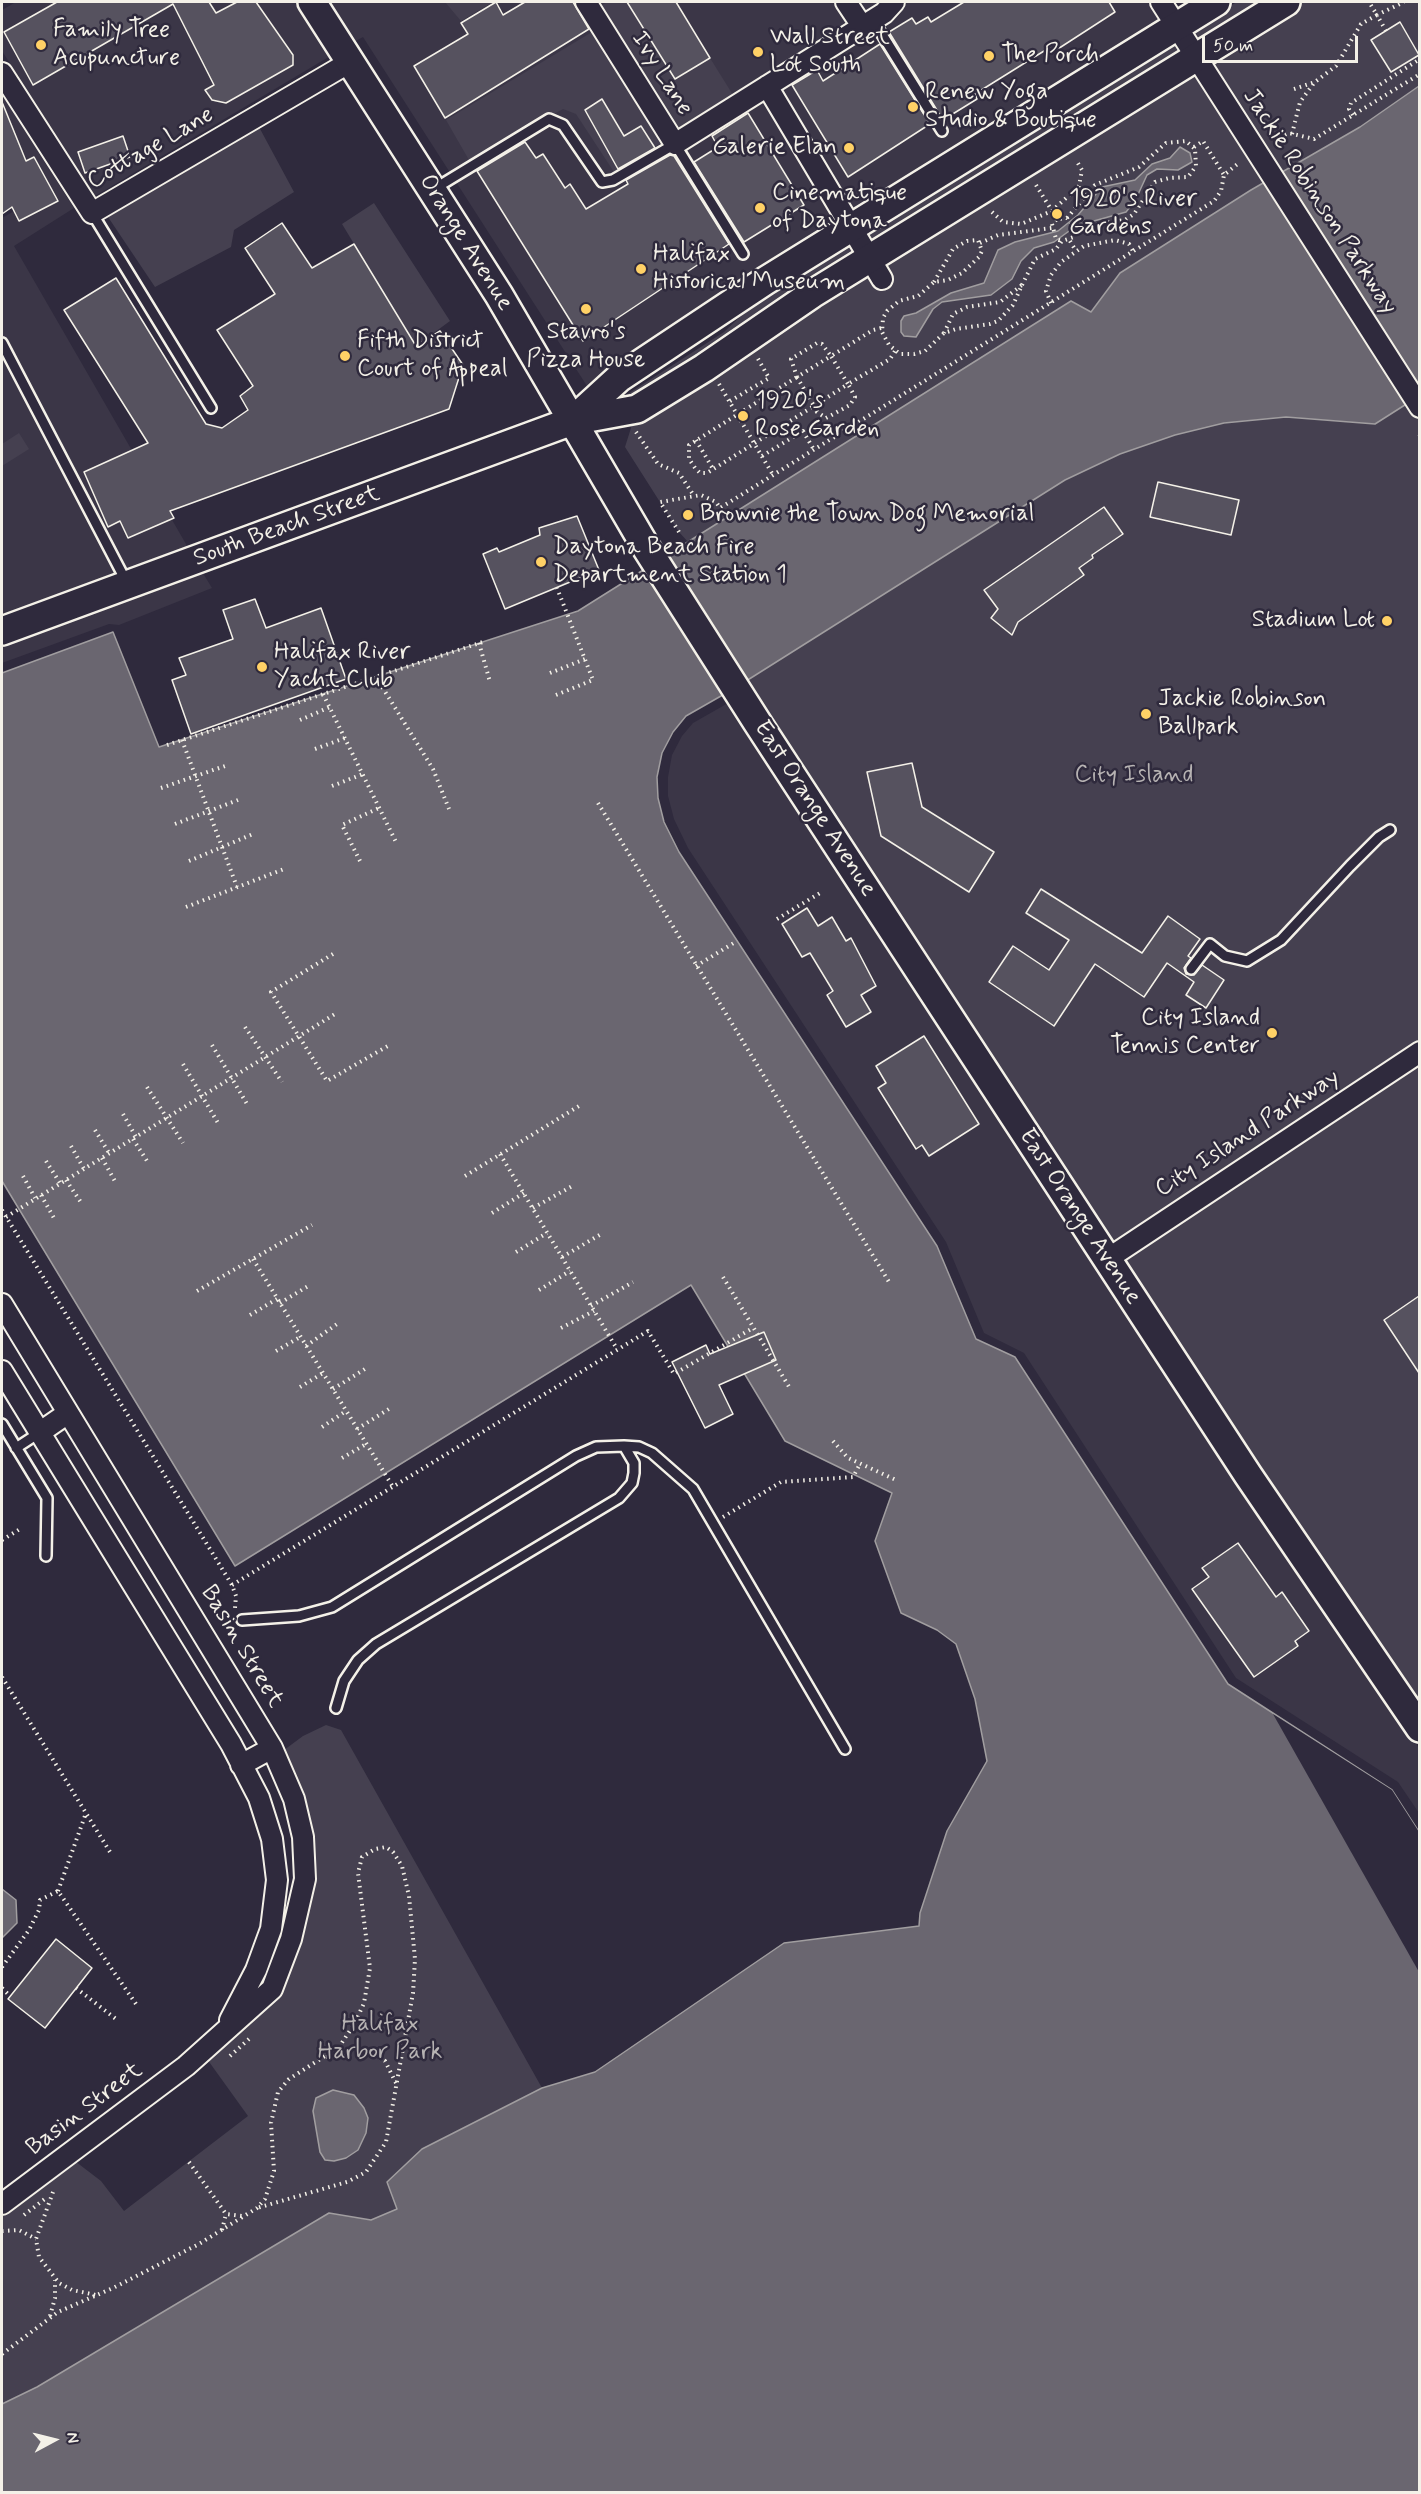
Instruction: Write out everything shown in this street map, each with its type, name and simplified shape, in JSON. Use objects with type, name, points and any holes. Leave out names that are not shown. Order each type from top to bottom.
[{"type":"street","name":"Orange Avenue","points":[[312,2],[499,295],[647,549],[744,702]]},
{"type":"street","name":"Ivy Lane","points":[[585,2],[675,144],[884,13],[894,2]]},
{"type":"street","points":[[846,2],[868,23]]},
{"type":"street","name":"Jackie Robinson Parkway","points":[[1161,2],[1269,168],[1419,407]]},
{"type":"street","name":"South Beach Street","points":[[572,421],[620,378],[851,227],[1216,2]]},
{"type":"street","name":"South Beach Street","points":[[2,631],[572,421],[638,409],[876,268],[1196,58],[1286,2]]},
{"type":"street","name":"Cottage Lane","points":[[2,73],[92,213],[350,62]]},
{"type":"street","points":[[767,86],[876,268]]},
{"type":"street","name":"East Orange Avenue","points":[[744,702],[1106,1260],[1419,1728]]},
{"type":"street","name":"City Island Parkway","points":[[1106,1260],[1419,1052]]},
{"type":"street","name":"Basin Street","points":[[2,1305],[272,1748],[294,1798],[303,1837],[305,1879],[291,1939],[272,1989],[186,2066],[2,2204]]},
{"type":"street","name":"Basin Street","points":[[2,1371],[241,1765],[258,1798],[272,1839],[277,1880],[271,1929],[256,1970],[225,2031]]},
{"type":"street","points":[[39,1432],[68,1413]]},
{"type":"street","points":[[143,1602],[171,1582]]},
{"type":"street","points":[[241,1765],[272,1748]]},
{"type":"lane","points":[[868,23],[942,131]]},
{"type":"lane","points":[[432,191],[549,119],[563,125],[602,182],[613,180],[675,144]]},
{"type":"lane","name":"Ivy Lane","points":[[675,144],[743,254]]},
{"type":"lane","points":[[92,213],[211,408]]},
{"type":"lane","points":[[2,343],[128,585]]},
{"type":"lane","points":[[1191,969],[1210,944],[1225,956],[1247,961],[1281,940],[1350,866],[1379,837],[1390,830]]},
{"type":"lane","points":[[2,1424],[47,1498],[46,1556]]},
{"type":"lane","points":[[16,1448],[39,1432]]},
{"type":"lane","points":[[336,1708],[344,1681],[358,1660],[376,1644],[619,1498],[632,1483],[634,1473],[634,1463],[624,1446]]},
{"type":"lane","points":[[242,1620],[299,1616],[332,1607],[576,1456],[596,1447],[639,1447],[652,1453],[693,1489],[845,1749]]},
{"type":"path","points":[[1369,2],[1386,31]]},
{"type":"path","points":[[1294,89],[1314,82],[1336,66],[1361,24],[1404,2]]},
{"type":"path","points":[[1353,116],[1349,109],[1351,103],[1406,65],[1419,59]]},
{"type":"path","points":[[1274,140],[1292,134],[1314,140],[1419,74]]},
{"type":"path","points":[[1292,134],[1300,102],[1314,82]]},
{"type":"path","points":[[1057,219],[1066,218],[1095,185],[1139,167],[1166,143],[1186,141],[1194,147],[1196,166],[1188,177],[1169,178],[1155,182],[1130,217],[1115,223],[1085,226],[1076,232],[1070,241]]},
{"type":"path","points":[[1194,147],[1203,141],[1224,176]]},
{"type":"path","points":[[992,212],[1003,222],[1021,225],[1052,211],[1079,186],[1082,170],[1076,160]]},
{"type":"path","points":[[679,532],[660,502],[694,496],[708,498],[720,508],[1214,201],[1221,191],[1224,176],[1241,162]]},
{"type":"path","points":[[1036,185],[1057,219]]},
{"type":"path","points":[[1066,218],[1076,232]]},
{"type":"path","points":[[1057,219],[1052,228],[1056,239],[1070,241]]},
{"type":"path","points":[[980,243],[998,235],[1052,228]]},
{"type":"path","points":[[934,282],[948,280],[974,262],[982,250],[978,240],[967,241],[953,249],[934,282],[918,296],[899,301],[883,318],[881,328],[889,345],[895,351],[905,354],[919,353],[934,344],[944,333],[953,314],[967,308],[1000,302],[1022,285]]},
{"type":"path","points":[[1050,303],[1046,291],[1051,275],[1061,262],[1090,243],[1115,240],[1129,244],[1133,252]]},
{"type":"path","points":[[944,333],[998,321],[1013,306],[1035,259],[1056,249],[1062,241]]},
{"type":"path","points":[[1070,241],[1077,251]]},
{"type":"path","points":[[881,328],[873,330],[696,440],[690,445],[689,459],[700,473],[706,473],[890,359],[895,351]]},
{"type":"path","points":[[822,344],[855,397],[850,405],[826,418],[821,417],[797,377],[791,359],[810,345],[822,344]]},
{"type":"path","points":[[729,401],[769,378],[757,356]]},
{"type":"path","points":[[717,380],[773,475]]},
{"type":"path","points":[[635,430],[658,464],[679,473],[694,496]]},
{"type":"path","points":[[762,456],[803,430],[814,450]]},
{"type":"path","points":[[696,440],[713,469]]},
{"type":"path","points":[[556,695],[593,680],[557,588]]},
{"type":"path","points":[[167,745],[486,641]]},
{"type":"path","points":[[479,644],[490,682]]},
{"type":"path","points":[[549,673],[585,659]]},
{"type":"path","points":[[376,677],[433,769],[449,809]]},
{"type":"path","points":[[323,694],[396,842]]},
{"type":"path","points":[[300,720],[330,707]]},
{"type":"path","points":[[315,749],[345,738]]},
{"type":"path","points":[[182,740],[237,887]]},
{"type":"path","points":[[161,788],[225,766]]},
{"type":"path","points":[[332,786],[363,774]]},
{"type":"path","points":[[175,824],[238,800]]},
{"type":"path","points":[[598,803],[889,1282]]},
{"type":"path","points":[[360,861],[342,825],[380,808]]},
{"type":"path","points":[[189,861],[253,834]]},
{"type":"path","points":[[186,907],[284,869]]},
{"type":"path","points":[[777,919],[820,893]]},
{"type":"path","points":[[696,966],[737,941]]},
{"type":"path","points":[[333,954],[271,992],[327,1081],[388,1046]]},
{"type":"path","points":[[6,1217],[335,1014]]},
{"type":"path","points":[[245,1027],[282,1082]]},
{"type":"path","points":[[212,1045],[247,1104]]},
{"type":"path","points":[[183,1064],[218,1123]]},
{"type":"path","points":[[147,1087],[183,1143]]},
{"type":"path","points":[[465,1176],[579,1106]]},
{"type":"path","points":[[123,1114],[149,1164]]},
{"type":"path","points":[[95,1130],[109,1154]]},
{"type":"path","points":[[70,1146],[84,1169]]},
{"type":"path","points":[[500,1154],[617,1349]]},
{"type":"path","points":[[102,1158],[116,1183]]},
{"type":"path","points":[[46,1161],[60,1184]]},
{"type":"path","points":[[22,1176],[35,1198]]},
{"type":"path","points":[[66,1180],[82,1204]]},
{"type":"path","points":[[533,1208],[574,1185]]},
{"type":"path","points":[[492,1213],[524,1193]]},
{"type":"path","points":[[41,1195],[54,1218]]},
{"type":"path","points":[[2,1210],[232,1585],[236,1596],[235,1611]]},
{"type":"path","points":[[197,1291],[312,1225]]},
{"type":"path","points":[[516,1252],[547,1233]]},
{"type":"path","points":[[562,1257],[603,1233]]},
{"type":"path","points":[[253,1259],[393,1486]]},
{"type":"path","points":[[539,1290],[570,1271]]},
{"type":"path","points":[[723,1277],[791,1390]]},
{"type":"path","points":[[561,1328],[633,1282]]},
{"type":"path","points":[[250,1315],[310,1285]]},
{"type":"path","points":[[306,1346],[337,1324]]},
{"type":"path","points":[[232,1585],[648,1331],[674,1374],[753,1328]]},
{"type":"path","points":[[276,1351],[300,1336]]},
{"type":"path","points":[[333,1389],[365,1369]]},
{"type":"path","points":[[300,1387],[323,1373]]},
{"type":"path","points":[[357,1428],[389,1409]]},
{"type":"path","points":[[322,1427],[346,1411]]},
{"type":"path","points":[[833,1441],[848,1458],[896,1480]]},
{"type":"path","points":[[342,1458],[366,1444]]},
{"type":"path","points":[[714,1523],[781,1482],[853,1477],[860,1464]]},
{"type":"path","points":[[2,1540],[20,1529]]},
{"type":"path","points":[[2,1677],[110,1852]]},
{"type":"path","points":[[2,1967],[29,1930],[39,1910],[40,1900],[58,1891],[86,1813]]},
{"type":"path","points":[[2,2354],[58,2312],[97,2295],[222,2230],[256,2208],[265,2199],[274,2171],[271,2123],[278,2092],[288,2079],[339,2047],[355,2024],[364,2003],[370,1968],[358,1873],[362,1857],[375,1849],[386,1847],[393,1852],[402,1866],[409,1896],[415,1959],[413,1993],[387,2142],[366,2172],[347,2182],[256,2208]]},
{"type":"path","points":[[58,1891],[136,2004]]},
{"type":"path","points":[[2,1988],[10,1996]]},
{"type":"path","points":[[76,1988],[116,2019]]},
{"type":"path","points":[[324,2057],[363,2053],[376,2056],[385,2061],[397,2083]]},
{"type":"path","points":[[189,2162],[226,2214],[244,2216]]},
{"type":"path","points":[[53,2192],[36,2239],[39,2257],[55,2279],[72,2290],[97,2295]]},
{"type":"path","points":[[222,2230],[226,2214]]},
{"type":"path","points":[[2,2231],[20,2230],[31,2234],[36,2239]]},
{"type":"path","points":[[50,2318],[55,2298],[55,2279]]},
{"type":"shaded area","points":[[16,2],[298,2],[332,55],[95,196],[2,51],[2,10]]},
{"type":"shaded area","points":[[326,2],[1148,2],[1160,22],[758,272],[587,386],[363,37],[352,43]]},
{"type":"shaded area","points":[[1419,86],[1419,396],[1375,424],[1286,417],[1224,423],[1175,435],[1120,454],[1065,480],[735,688],[686,716],[673,732],[662,753],[657,777],[658,798],[664,822],[679,852],[937,1246],[976,1339],[1015,1357],[1228,1684],[1392,1790],[1419,1832],[1419,2492],[2,2492],[2,2404],[37,2387],[329,2213],[371,2220],[397,2209],[387,2182],[422,2149],[542,2088],[595,2072],[784,1943],[919,1926],[920,1913],[947,1831],[987,1761],[975,1699],[956,1644],[937,1630],[901,1613],[875,1541],[892,1493],[785,1441],[691,1285],[235,1566],[2,1181],[2,673],[113,632],[159,747],[578,611],[1071,301],[1091,312],[1120,273],[1251,190],[1360,127]]},
{"type":"shaded area","points":[[2,95],[74,208],[14,246],[190,551],[2,620],[2,218],[47,192],[2,118]]},
{"type":"shaded area","points":[[1180,147],[1190,153],[1192,162],[1178,170],[1157,169],[1147,175],[1135,201],[1126,212],[1076,226],[1054,242],[1034,248],[1021,261],[1012,279],[991,295],[942,302],[933,309],[916,337],[904,336],[901,332],[901,321],[904,316],[916,313],[951,293],[984,283],[998,250],[1015,242],[1058,231],[1078,215],[1102,187],[1135,180],[1152,164],[1170,158]]},
{"type":"shaded area","points":[[201,570],[212,588],[119,625],[109,624],[2,663],[2,643]]},
{"type":"shaded area","points":[[730,702],[1090,1258],[1419,1748],[1419,1813],[1398,1782],[1236,1678],[1024,1353],[984,1333],[946,1242],[688,848],[674,819],[668,796],[668,777],[672,755],[682,736],[693,723]]},
{"type":"shaded area","points":[[2,1889],[16,1900],[17,1923],[2,1938]]},
{"type":"shaded area","points":[[333,2090],[354,2095],[368,2118],[366,2133],[358,2150],[346,2158],[334,2161],[325,2160],[320,2152],[313,2111],[316,2098]]},
{"type":"green space","points":[[445,2],[493,2],[461,21]]},
{"type":"green space","points":[[607,2],[627,2],[675,79],[710,58],[733,95],[679,130],[600,7]]},
{"type":"green space","points":[[1237,2],[1267,2],[1201,42],[1192,28]]},
{"type":"green space","points":[[1286,2],[1419,2],[1419,86],[1360,127],[1251,190],[1120,273],[1091,312],[1071,302],[689,543],[679,532],[625,447],[637,409]]},
{"type":"green space","points":[[592,32],[661,143],[614,172],[576,114],[563,109],[469,160],[446,120]]},
{"type":"green space","points":[[1172,41],[1180,55],[697,360],[624,403],[620,399],[724,332],[761,297]]},
{"type":"green space","points":[[259,127],[294,192],[234,230],[231,247],[155,287],[108,217]]},
{"type":"green space","points":[[374,203],[450,321],[416,346],[342,224]]},
{"type":"green space","name":"City Island","points":[[1419,396],[1419,1717],[735,688],[1065,480],[1120,454],[1175,435],[1224,423],[1286,417],[1375,424]]},
{"type":"green space","points":[[19,433],[29,449],[2,466],[2,444]]},
{"type":"green space","name":"Halifax Harbor Park","points":[[326,1725],[341,1730],[542,2088],[422,2149],[397,2209],[371,2220],[329,2213],[37,2387],[2,2404],[2,2204],[67,2155],[101,2181],[124,2211],[248,2116],[202,2052],[272,1989],[305,1879],[276,1756],[303,1736]]},
{"type":"pier","points":[[1273,1714],[1392,1790],[1419,1832],[1419,1972]]},
{"type":"building","points":[[57,2],[209,2],[216,13],[237,2],[256,2],[293,55],[293,65],[226,103],[212,100],[205,90],[214,85],[173,4],[33,85],[4,32]]},
{"type":"building","points":[[496,2],[503,15],[525,2],[573,2],[589,29],[445,118],[414,66],[468,34],[461,23]]},
{"type":"building","points":[[627,2],[676,2],[710,58],[675,79]]},
{"type":"building","points":[[964,2],[1109,2],[1115,12],[1047,56],[1044,51],[975,94],[977,99],[943,120],[889,32],[912,18],[916,24],[928,17],[931,22]]},
{"type":"building","points":[[1400,22],[1419,55],[1391,72],[1371,40]]},
{"type":"building","points":[[880,44],[930,124],[848,177],[792,85],[817,70],[823,81]]},
{"type":"building","points":[[602,99],[624,136],[641,126],[655,148],[618,169],[585,110]]},
{"type":"building","points":[[2,102],[26,161],[34,157],[58,201],[19,221],[12,207],[2,214]]},
{"type":"building","points":[[748,113],[804,205],[744,242],[694,162],[718,147],[712,136]]},
{"type":"building","points":[[123,136],[130,157],[85,173],[78,152]]},
{"type":"building","points":[[525,142],[536,158],[543,154],[565,188],[570,184],[586,209],[628,184],[626,180],[670,155],[674,156],[729,244],[583,341],[477,171]]},
{"type":"building","name":"Fifth District Court of Appeal","points":[[282,223],[312,268],[354,244],[416,346],[440,331],[463,365],[449,409],[170,511],[174,518],[128,538],[120,521],[108,527],[84,472],[148,443],[64,310],[116,278],[206,424],[222,428],[248,410],[240,396],[253,386],[217,330],[275,294],[245,248]]},
{"type":"building","points":[[1158,482],[1239,500],[1231,535],[1150,517]]},
{"type":"building","points":[[1104,507],[1123,534],[1092,555],[1093,558],[1079,568],[1084,575],[1018,622],[1012,635],[991,618],[998,609],[984,590]]},
{"type":"building","name":"Daytona Beach Fire Department Station 1","points":[[577,516],[599,570],[505,609],[483,554],[497,548],[499,552],[540,535],[539,528]]},
{"type":"building","name":"Halifax River Yacht Club","points":[[255,599],[266,628],[321,608],[346,679],[191,734],[172,680],[186,675],[179,658],[233,639],[223,610]]},
{"type":"building","points":[[912,763],[922,807],[994,852],[969,892],[881,836],[867,772]]},
{"type":"building","points":[[1041,889],[1142,953],[1168,916],[1200,939],[1188,956],[1191,958],[1184,968],[1186,974],[1194,975],[1202,965],[1224,980],[1206,1008],[1186,995],[1194,982],[1167,963],[1144,997],[1095,964],[1054,1026],[989,982],[1013,946],[1049,970],[1069,940],[1026,913]]},
{"type":"building","points":[[807,908],[818,926],[832,917],[846,941],[851,938],[876,986],[861,995],[871,1012],[846,1027],[827,995],[833,991],[810,953],[802,957],[782,924]]},
{"type":"building","points":[[924,1036],[979,1124],[929,1156],[922,1145],[916,1149],[878,1088],[886,1083],[876,1066]]},
{"type":"building","points":[[1419,1296],[1419,1373],[1384,1320]]},
{"type":"building","points":[[764,1332],[776,1360],[719,1385],[733,1414],[705,1428],[672,1362],[706,1345],[710,1354]]},
{"type":"building","points":[[1238,1543],[1276,1597],[1282,1592],[1309,1631],[1295,1641],[1298,1646],[1254,1677],[1192,1589],[1209,1577],[1202,1568]]},
{"type":"building","points":[[56,1939],[92,1968],[45,2028],[8,1999]]},
{"type":"place","name":"Family Tree Acupuncture","points":[[41,45]]},
{"type":"place","name":"Wall Street Lot South","points":[[758,52]]},
{"type":"place","name":"The Porch","points":[[989,56]]},
{"type":"place","name":"Renew Yoga Studio & Boutique","points":[[913,107]]},
{"type":"place","name":"Galerie Elan","points":[[849,148]]},
{"type":"place","name":"Cinematique of Daytona","points":[[760,208]]},
{"type":"place","name":"1920's River Gardens","points":[[1057,214]]},
{"type":"place","name":"Halifax Historical Museum","points":[[641,269]]},
{"type":"place","name":"Stavro's Pizza House","points":[[586,309]]},
{"type":"place","name":"Fifth District Court of Appeal","points":[[345,356]]},
{"type":"place","name":"1920's Rose Garden","points":[[743,416]]},
{"type":"place","name":"Brownie the Town Dog Memorial","points":[[688,515]]},
{"type":"place","name":"Daytona Beach Fire Department Station 1","points":[[541,562]]},
{"type":"place","name":"Stadium Lot","points":[[1387,621]]},
{"type":"place","name":"Halifax River Yacht Club","points":[[262,667]]},
{"type":"place","name":"Jackie Robinson Ballpark","points":[[1146,714]]},
{"type":"place","name":"City Island Tennis Center","points":[[1272,1033]]}]
